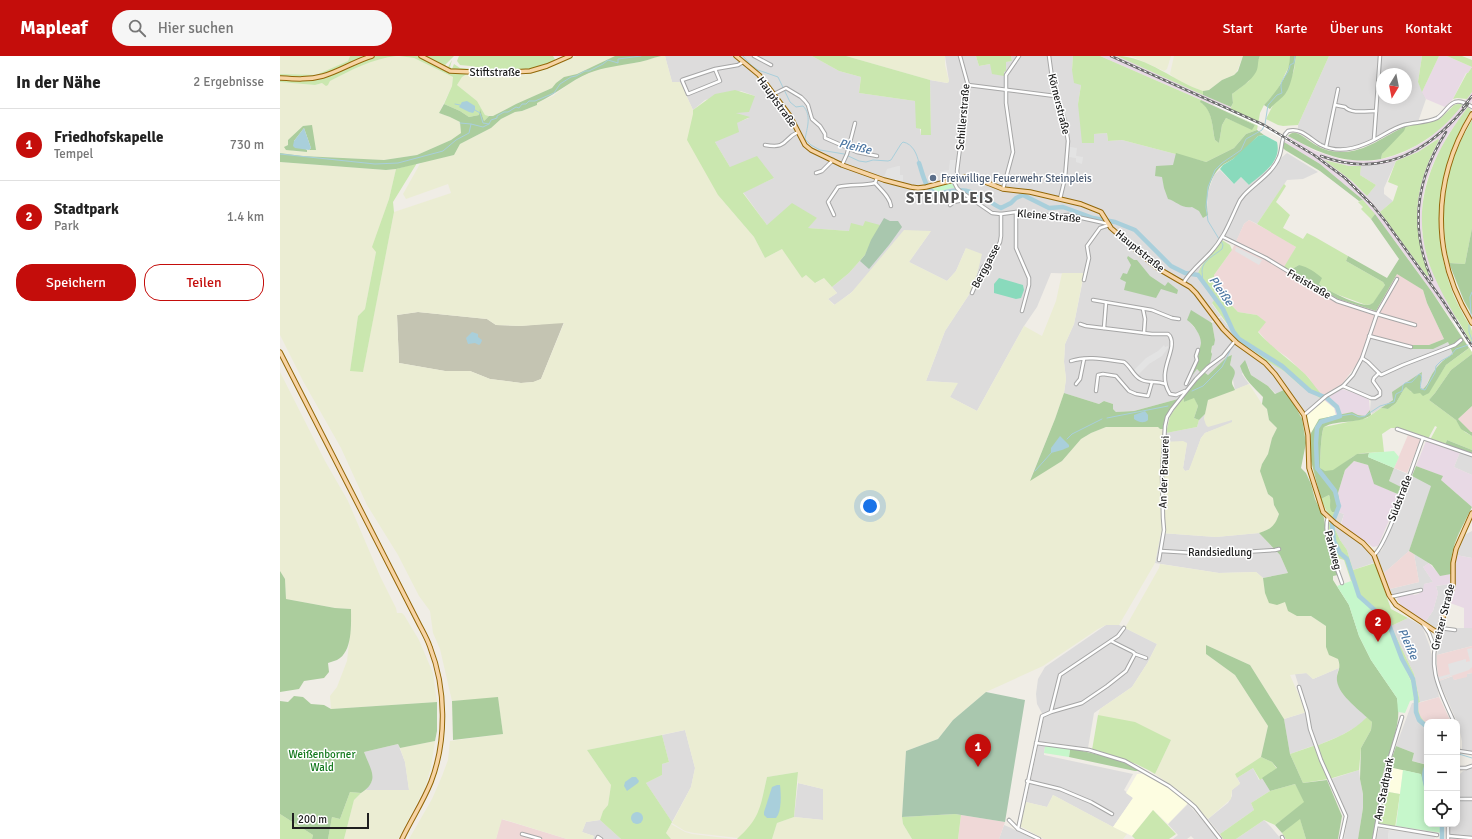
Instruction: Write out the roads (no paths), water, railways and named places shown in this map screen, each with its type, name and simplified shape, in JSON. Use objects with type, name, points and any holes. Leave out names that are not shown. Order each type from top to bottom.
[{"type":"main road","points":[[280,78],[307,79],[324,76],[354,62],[372,56]]},
{"type":"main road","name":"Stiftstraße","points":[[421,56],[450,71],[468,73],[507,73],[539,69],[570,56]]},
{"type":"main road","name":"Hauptstraße","points":[[736,56],[759,75],[774,94],[790,116],[799,131],[802,141],[807,147],[842,165],[907,187],[918,188],[928,186],[956,177],[975,178],[1003,189],[1023,190],[1094,208],[1101,212],[1111,228],[1159,269],[1184,282],[1196,293],[1235,341],[1265,363],[1287,389],[1304,416],[1308,435],[1309,468],[1320,505],[1329,518],[1363,543],[1374,554],[1390,597]]},
{"type":"main road","points":[[1472,114],[1453,152],[1446,174],[1442,197],[1441,224],[1447,267],[1455,291],[1472,323]]},
{"type":"main road","points":[[280,352],[418,622],[430,647],[438,676],[442,699],[442,732],[438,755],[427,791],[402,839]]},
{"type":"main road","name":"Greizer Straße","points":[[1438,634],[1452,586],[1453,563],[1456,549],[1472,513]]},
{"type":"main road","points":[[1390,597],[1393,603],[1400,610],[1438,634]]},
{"type":"street","points":[[754,56],[771,65]]},
{"type":"street","name":"Schillerstraße","points":[[956,177],[968,85],[960,56]]},
{"type":"street","points":[[1003,189],[1013,152],[1006,103],[1006,75],[1019,56]]},
{"type":"street","name":"Körnerstraße","points":[[1049,56],[1055,96],[1064,121],[1069,147],[1065,178],[1060,199]]},
{"type":"street","points":[[1374,140],[1380,56]]},
{"type":"street","points":[[715,69],[720,80],[688,94],[682,80],[715,69],[738,65],[742,62]]},
{"type":"street","points":[[968,85],[1055,96]]},
{"type":"street","points":[[774,94],[785,90],[786,88],[805,101],[808,105],[812,119],[826,134],[825,138],[848,149],[877,156]]},
{"type":"street","points":[[1326,147],[1338,89]]},
{"type":"street","points":[[1184,282],[1192,270],[1211,252],[1222,238],[1240,200],[1276,162],[1280,154],[1284,135],[1291,130],[1298,130],[1326,147],[1346,150],[1356,148],[1403,125],[1433,120],[1443,114],[1454,102],[1463,102],[1472,107]]},
{"type":"street","points":[[1335,105],[1345,107],[1347,110],[1376,111]]},
{"type":"street","points":[[842,165],[856,123]]},
{"type":"street","points":[[765,145],[778,147],[799,131]]},
{"type":"street","points":[[816,173],[822,172],[833,160]]},
{"type":"street","name":"Kleine Straße","points":[[956,177],[957,188],[992,213],[1001,214],[1016,212],[1056,216],[1075,216],[1109,224]]},
{"type":"street","points":[[834,215],[828,202],[838,187],[869,185],[875,183],[877,178]]},
{"type":"street","points":[[875,183],[885,194],[891,206]]},
{"type":"street","points":[[950,205],[954,202],[969,198]]},
{"type":"street","points":[[1016,212],[1016,248],[1029,278],[1029,285],[1022,310]]},
{"type":"street","name":"Berggasse","points":[[972,294],[984,267],[992,258],[1000,242],[1001,214]]},
{"type":"street","points":[[1084,280],[1089,258],[1087,246],[1100,228],[1109,224]]},
{"type":"street","name":"Freistraße","points":[[1222,238],[1266,258],[1337,301],[1415,326]]},
{"type":"street","points":[[1304,416],[1322,399],[1343,386],[1353,376],[1362,358],[1377,314],[1397,279]]},
{"type":"street","points":[[1093,300],[1152,310],[1172,318],[1179,319]]},
{"type":"street","points":[[1104,328],[1106,303]]},
{"type":"street","points":[[1143,309],[1145,319],[1144,333]]},
{"type":"street","points":[[1080,324],[1157,335],[1168,334],[1172,339],[1165,369],[1165,384],[1172,396],[1187,390]]},
{"type":"street","points":[[1369,336],[1411,348]]},
{"type":"street","points":[[1362,358],[1381,375],[1389,373],[1403,365],[1455,346],[1462,340]]},
{"type":"street","name":"An der Brauerei","points":[[1159,560],[1164,530],[1162,475],[1165,426],[1167,417],[1191,385],[1208,367],[1223,356],[1235,341]]},
{"type":"street","points":[[1191,385],[1187,383],[1197,360],[1196,356],[1198,350]]},
{"type":"street","points":[[1071,361],[1084,358],[1095,358],[1124,362],[1128,364],[1137,377],[1141,380],[1165,384]]},
{"type":"street","points":[[1076,384],[1080,379],[1084,358]]},
{"type":"street","points":[[1343,386],[1371,398],[1375,398],[1380,395],[1380,391],[1373,381],[1379,373]]},
{"type":"street","points":[[1096,391],[1098,375],[1103,374],[1116,376],[1129,391],[1148,396],[1152,382]]},
{"type":"street","points":[[1397,429],[1472,455]]},
{"type":"street","name":"Südstraße","points":[[1374,554],[1380,549],[1392,522],[1423,438]]},
{"type":"street","name":"Parkweg","points":[[1329,518],[1326,523],[1329,546],[1342,583]]},
{"type":"street","name":"Randsiedlung","points":[[1161,550],[1212,554],[1279,549]]},
{"type":"street","points":[[1390,597],[1421,590]]},
{"type":"street","points":[[1422,623],[1429,633],[1434,648]]},
{"type":"street","points":[[1051,712],[1060,675],[1118,636],[1124,628]]},
{"type":"street","points":[[1440,628],[1455,630]]},
{"type":"street","name":"Greizer Straße","points":[[1438,634],[1434,648],[1436,679],[1453,719]]},
{"type":"street","points":[[1111,641],[1135,654],[1146,658]]},
{"type":"street","points":[[1018,828],[1042,716],[1082,703],[1126,671],[1135,654]]},
{"type":"street","points":[[1299,687],[1307,712],[1310,729],[1321,760],[1346,816],[1341,839]]},
{"type":"street","name":"Am Stadtpark","points":[[1374,839],[1387,767],[1402,717]]},
{"type":"street","points":[[1036,743],[1089,750],[1125,761],[1169,786],[1191,804],[1220,839]]},
{"type":"street","points":[[1460,752],[1472,752]]},
{"type":"street","points":[[1460,768],[1472,766]]},
{"type":"street","points":[[1027,781],[1060,789],[1091,802],[1112,814]]},
{"type":"street","points":[[1460,799],[1472,799]]},
{"type":"street","points":[[1009,820],[1018,828],[1039,839]]},
{"type":"street","points":[[1377,826],[1437,835]]},
{"type":"street","points":[[1448,827],[1448,838],[1472,838]]},
{"type":"street","points":[[522,834],[540,839]]},
{"type":"water","points":[[467,101],[475,106],[473,113],[459,107],[462,102]]},
{"type":"water","points":[[304,128],[311,148],[309,150],[295,148],[293,146],[294,141]]},
{"type":"water","points":[[472,332],[478,334],[478,337],[482,340],[479,345],[475,343],[468,344],[466,338]]},
{"type":"water","points":[[1145,411],[1148,415],[1148,420],[1141,422],[1134,419],[1134,415]]},
{"type":"water","points":[[1060,436],[1069,445],[1069,447],[1051,453],[1051,448]]},
{"type":"water","points":[[632,777],[636,777],[639,781],[627,791],[624,786],[625,782]]},
{"type":"water","points":[[780,785],[781,802],[778,815],[776,818],[767,818],[764,815],[764,812],[772,787]]},
{"type":"water","points":[[639,812],[642,813],[642,823],[635,824],[632,823],[631,816],[632,813]]},
{"type":"waterway","points":[[280,154],[375,164],[398,163],[443,151],[456,140],[469,133],[471,124],[483,127],[504,112],[508,112],[516,107],[519,108],[522,104],[526,104],[529,101],[535,101],[554,93],[560,84],[571,77],[585,71],[589,71],[608,60],[618,63],[618,59],[641,56]]},
{"type":"waterway","name":"Pleiße","points":[[743,56],[758,70],[778,77],[790,102],[796,107],[803,106],[808,117],[805,139],[811,145],[820,150],[844,154],[859,161],[866,162],[873,160],[891,160],[903,142],[912,147],[916,153],[919,163]]},
{"type":"waterway","points":[[1219,239],[1208,221],[1206,207],[1208,187],[1215,170],[1222,163],[1241,150],[1246,139],[1262,130],[1265,124],[1268,105],[1277,95],[1282,93],[1282,81],[1290,68],[1290,65],[1294,63],[1295,56]]},
{"type":"waterway","points":[[455,104],[460,105]]},
{"type":"waterway","points":[[475,110],[480,113],[483,123],[489,124]]},
{"type":"waterway","points":[[460,123],[471,124]]},
{"type":"waterway","name":"Pleiße","points":[[919,163],[927,185],[937,194],[960,190],[970,192],[985,198],[1001,208],[1023,195],[1049,208],[1063,207],[1093,218],[1115,222],[1135,230],[1171,266],[1185,273],[1198,275],[1223,309],[1233,331],[1239,339],[1282,366],[1310,391],[1327,398],[1337,407],[1340,416],[1321,422],[1317,428],[1316,443],[1317,468],[1335,491],[1339,506],[1332,524],[1334,541],[1340,553],[1347,559],[1359,596],[1388,622],[1402,659],[1413,679],[1416,698],[1416,712],[1419,720],[1424,724]]},
{"type":"waterway","points":[[1202,280],[1203,266],[1210,258],[1222,249],[1223,245],[1221,241]]},
{"type":"waterway","points":[[1471,317],[1470,297],[1472,292]]},
{"type":"waterway","points":[[1469,325],[1469,332],[1472,340]]},
{"type":"waterway","points":[[1340,416],[1352,414],[1359,417],[1365,416],[1380,406],[1394,402],[1396,394],[1402,391],[1403,385],[1405,383],[1412,382],[1419,374],[1421,375],[1421,389],[1425,390],[1435,373],[1436,366],[1450,356],[1456,349],[1468,345]]},
{"type":"waterway","points":[[1192,391],[1203,386],[1222,367],[1230,351]]},
{"type":"waterway","points":[[1107,418],[1168,406]]},
{"type":"waterway","points":[[1067,439],[1072,434],[1102,419]]},
{"type":"waterway","points":[[1035,471],[1052,452]]},
{"type":"waterway","points":[[1460,754],[1472,758]]},
{"type":"waterway","name":"Pleiße","points":[[1442,827],[1442,839]]},
{"type":"railway","points":[[1111,56],[1264,125],[1314,155],[1345,178],[1373,206],[1386,222],[1443,301],[1472,346]]},
{"type":"railway","points":[[1463,107],[1472,96]]},
{"type":"railway","points":[[1321,156],[1343,162],[1364,164],[1384,162],[1403,156],[1421,147],[1438,135],[1468,104]]},
{"type":"railway","points":[[1432,280],[1420,242],[1418,223],[1419,204],[1422,186],[1428,168],[1446,132]]},
{"type":"place","name":"Freiwillige Feuerwehr Steinpleis","points":[[933,178]]},
{"type":"place","name":"Stadtpark","points":[[1378,642]]},
{"type":"place","name":"Friedhofskapelle","points":[[978,767]]},
{"type":"district","name":"STEINPLEIS","points":[[950,198]]},
{"type":"park label","name":"Weißenborner Wald","points":[[322,760]]}]
